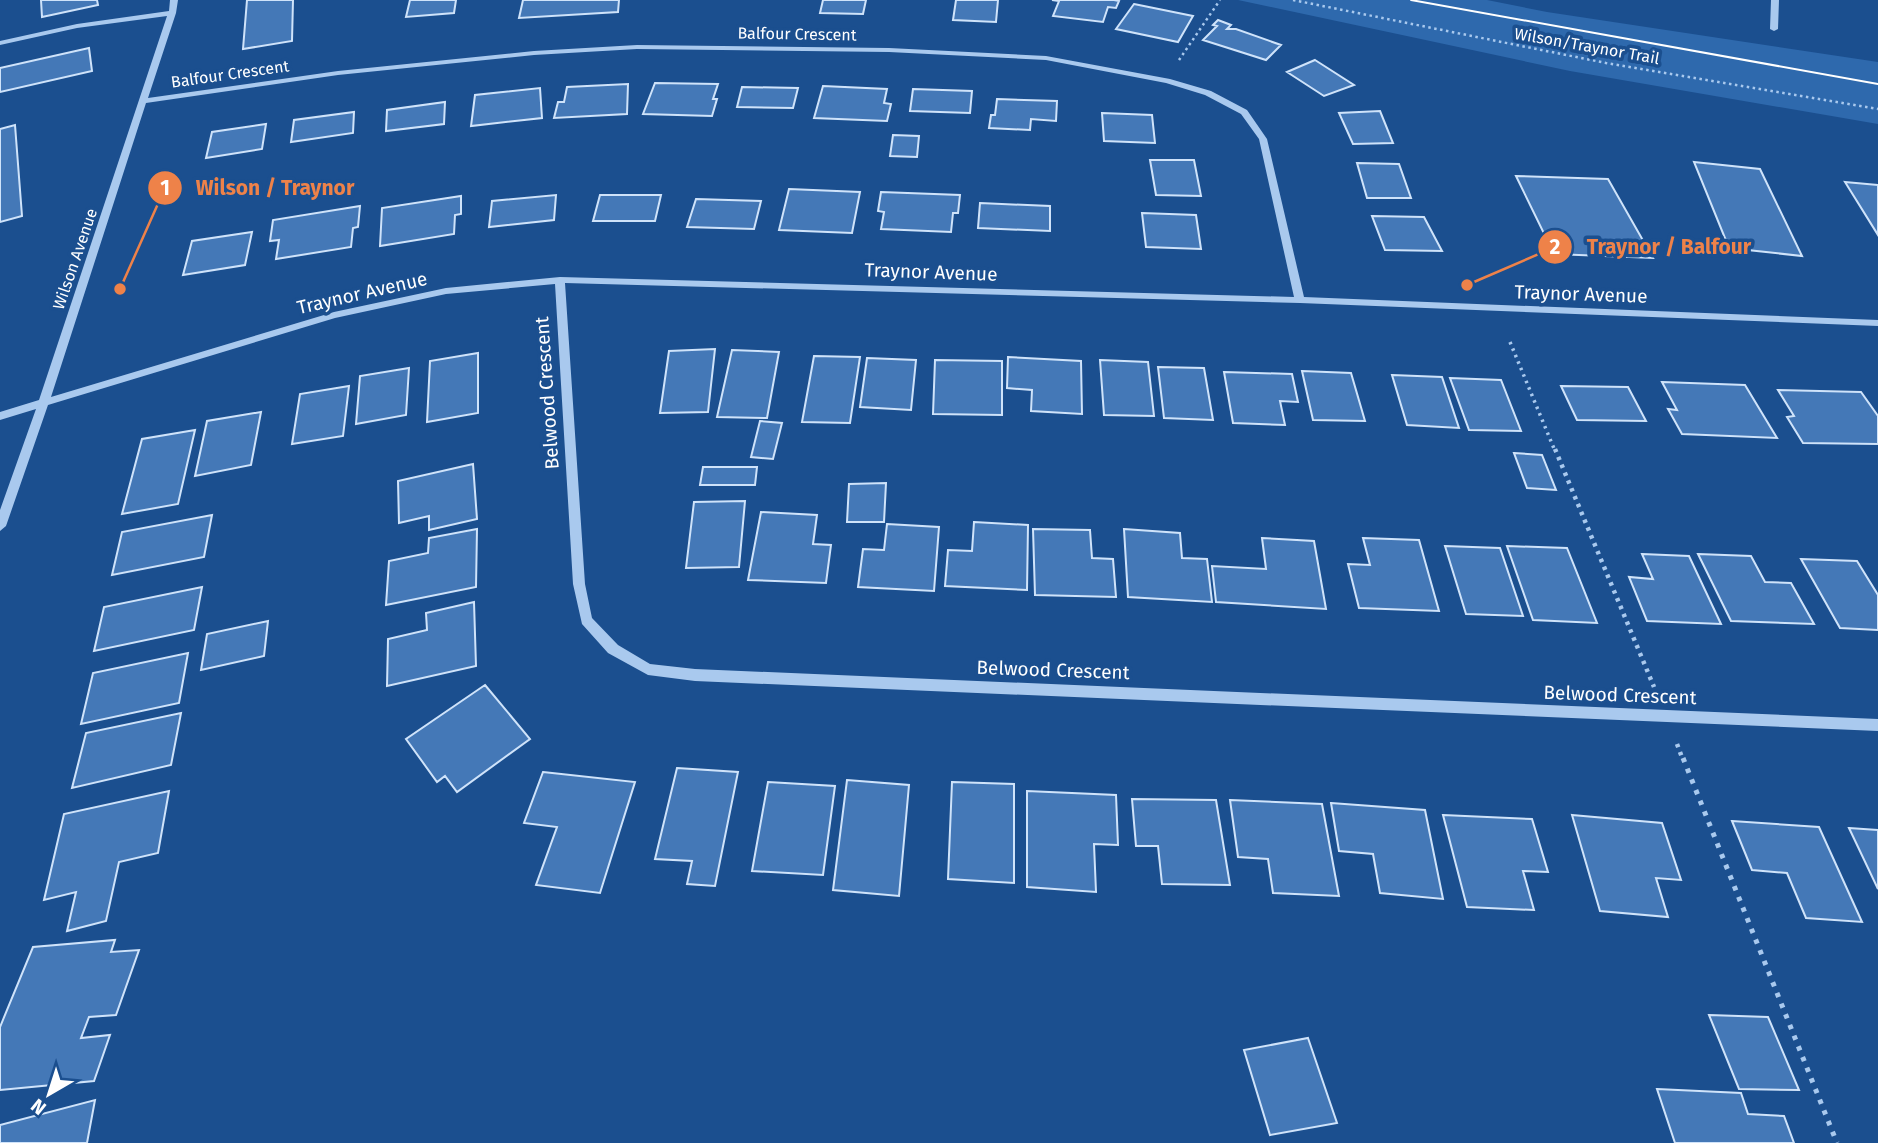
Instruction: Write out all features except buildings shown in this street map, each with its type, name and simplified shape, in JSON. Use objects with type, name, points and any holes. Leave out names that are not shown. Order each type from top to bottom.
[{"type":"street","name":"Wilson Avenue","points":[[0,526],[145,101],[174,0]]},
{"type":"street","points":[[1773,29],[1774,0]]},
{"type":"street","points":[[0,43],[77,26],[172,13]]},
{"type":"street","name":"Balfour Crescent","points":[[145,101],[338,73],[534,53],[637,47],[889,50],[1046,58],[1167,81],[1208,93],[1244,112],[1263,139],[1300,300]]},
{"type":"street","name":"Traynor Avenue","points":[[0,416],[334,315],[446,291],[560,280],[1300,300],[1878,323]]},
{"type":"street","name":"Belwood Crescent","points":[[560,280],[579,584],[586,620],[613,649],[648,669],[695,675],[1878,725]]},
{"type":"path","points":[[1174,67],[1220,0]]},
{"type":"path","name":"Wilson/Traynor Trail","points":[[1293,0],[1606,63],[1878,109]]},
{"type":"path","points":[[1510,342],[1656,691]]},
{"type":"path","points":[[1674,737],[1837,1143]]},
{"type":"shaded area","points":[[1238,0],[1487,0],[1547,12],[1878,62],[1878,124],[1570,71]]},
{"type":"tram line","points":[[1411,0],[1878,84]]},
{"type":"place","name":"Traynor / Balfour","points":[[1467,285]]},
{"type":"place","name":"Wilson / Traynor","points":[[120,289]]}]
